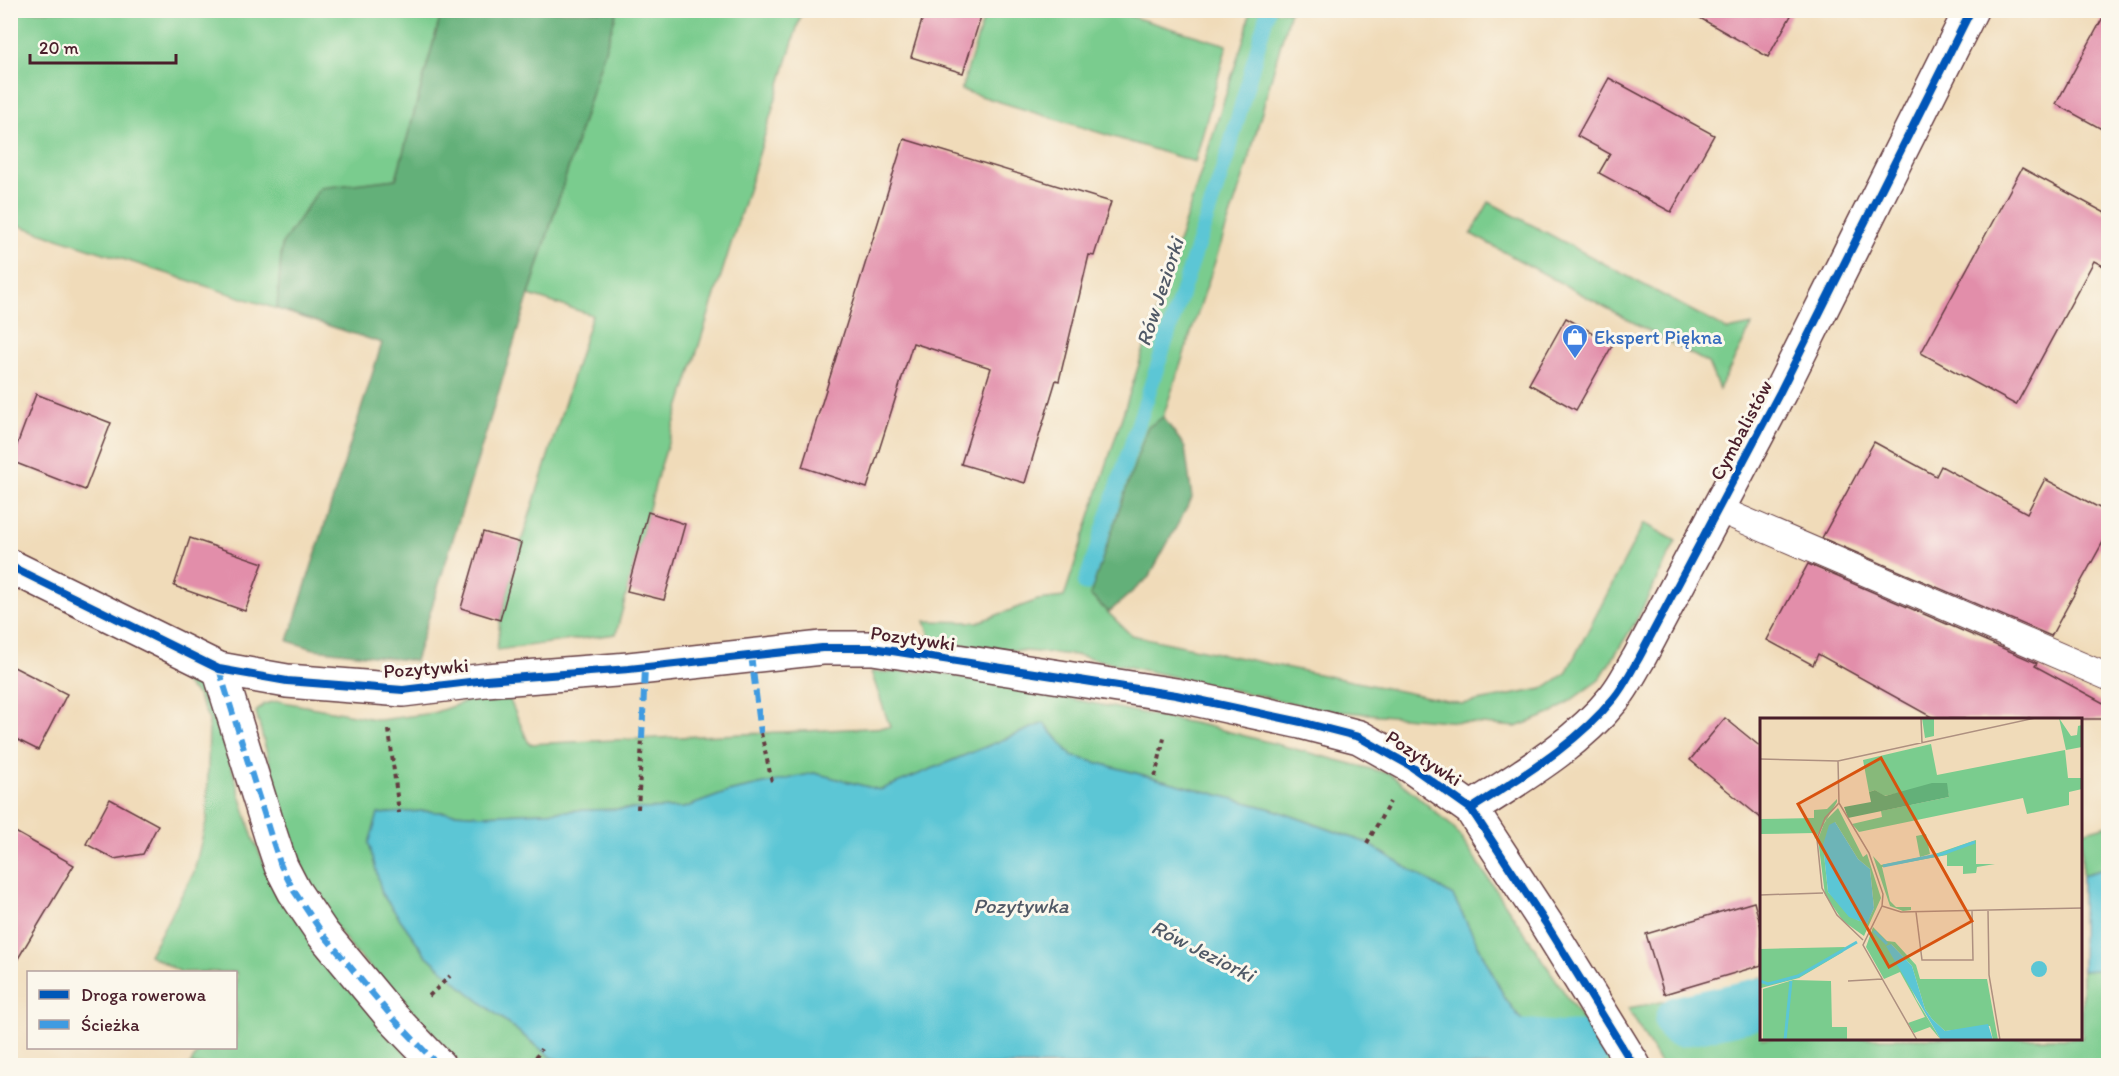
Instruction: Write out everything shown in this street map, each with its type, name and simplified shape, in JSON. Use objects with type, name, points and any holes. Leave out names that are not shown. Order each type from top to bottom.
[{"type":"street","name":"Cymbalistów","points":[[1471,809],[1565,746],[1589,726],[1616,696],[1639,658],[1780,392],[1971,10]]},
{"type":"street","name":"Pozytywki","points":[[10,566],[219,669],[287,681],[403,690],[822,648],[873,648],[1176,695],[1359,737],[1409,765],[1471,809],[1634,1065]]},
{"type":"street","points":[[219,669],[281,866],[294,891],[323,934],[392,1017],[439,1065]]},
{"type":"lane","points":[[1718,509],[2109,677]]},
{"type":"path","points":[[387,719],[399,813]]},
{"type":"path","points":[[1155,777],[1167,728]]},
{"type":"path","points":[[761,733],[772,782]]},
{"type":"path","points":[[638,809],[642,739]]},
{"type":"path","points":[[1367,843],[1395,792]]},
{"type":"path","points":[[531,1065],[541,1049]]},
{"type":"green space","points":[[11,11],[442,11],[396,179],[320,189],[282,244],[277,309],[11,223]]},
{"type":"green space","points":[[442,11],[617,11],[415,661],[314,649],[288,641],[382,343],[277,309],[282,244],[320,188],[396,179]]},
{"type":"green space","points":[[617,11],[802,11],[657,478],[616,634],[497,650],[500,620],[521,543],[592,315],[529,295]]},
{"type":"green space","points":[[986,11],[1113,11],[1227,45],[1195,162],[961,90]]},
{"type":"green space","points":[[1250,11],[1290,11],[1246,169],[1163,417],[1147,428],[1090,595],[1131,635],[1462,704],[1542,689],[1566,673],[1644,523],[1676,541],[1635,623],[1599,680],[1553,713],[1516,727],[1323,710],[1076,655],[933,644],[925,621],[978,622],[1038,600],[1064,597],[1246,32]]},
{"type":"green space","points":[[1489,202],[1728,330],[1752,325],[1719,389],[1708,363],[1471,234]]},
{"type":"green space","points":[[1163,417],[1185,447],[1192,498],[1149,577],[1109,612],[1090,595],[1147,428]]},
{"type":"green space","points":[[163,663],[198,679],[220,728],[253,838],[279,896],[417,1065],[190,1065],[199,1049],[237,1049],[237,971],[179,971],[149,955],[194,872],[207,818],[209,720],[197,695]]},
{"type":"green space","points":[[871,672],[936,672],[1207,726],[1390,774],[1455,829],[1613,1065],[1533,1065],[1544,1057],[1565,1054],[1528,1029],[1505,998],[1453,896],[1367,843],[1275,810],[1072,756],[1044,723],[880,790],[814,773],[728,792],[684,808],[483,815],[424,811],[378,814],[382,894],[426,955],[468,992],[551,1057],[571,1065],[460,1065],[417,1016],[353,950],[317,901],[290,840],[256,712],[264,704],[278,701],[380,720],[433,713],[470,700],[509,698],[529,744],[890,727]]},
{"type":"green space","points":[[2108,825],[2108,868],[2083,875],[2083,832]]},
{"type":"green space","points":[[2108,969],[2108,1065],[1661,1065],[1628,1008],[1724,990],[1760,978],[1760,1040],[2083,1040],[2083,971]]},
{"type":"water","name":"Pozytywka","points":[[1044,723],[1072,756],[1275,810],[1367,843],[1453,896],[1505,998],[1528,1029],[1543,1041],[1555,1039],[1565,1054],[1544,1057],[1533,1066],[571,1065],[551,1057],[468,992],[426,955],[382,894],[369,843],[378,814],[424,811],[483,815],[684,808],[728,792],[814,773],[880,790]]},
{"type":"water","points":[[2108,868],[2108,969],[2083,971],[2083,875]]},
{"type":"building","points":[[925,10],[983,10],[963,73],[911,57]]},
{"type":"building","points":[[1686,10],[1794,10],[1768,57]]},
{"type":"building","points":[[2109,10],[2109,133],[2056,104]]},
{"type":"building","points":[[1609,78],[1714,135],[1671,212],[1599,173],[1610,154],[1577,136]]},
{"type":"building","points":[[904,139],[1111,202],[1094,256],[1089,255],[1059,381],[1056,380],[1025,483],[961,464],[991,368],[913,343],[867,488],[802,467]]},
{"type":"building","points":[[2022,168],[2109,215],[2109,269],[2094,261],[2016,405],[1921,353]]},
{"type":"building","points":[[1566,318],[1613,344],[1576,410],[1529,384]]},
{"type":"building","points":[[36,394],[111,423],[85,490],[11,461]]},
{"type":"building","points":[[1874,442],[1936,476],[1941,466],[2027,513],[2045,479],[2109,513],[2109,531],[2051,636],[1822,538]]},
{"type":"building","points":[[648,512],[685,524],[664,600],[627,591]]},
{"type":"building","points":[[483,532],[521,543],[500,620],[461,608]]},
{"type":"building","points":[[190,538],[263,563],[245,611],[174,586]]},
{"type":"building","points":[[1808,564],[2037,663],[2035,666],[2109,706],[2109,719],[1933,718],[1818,654],[1813,665],[1767,640]]},
{"type":"building","points":[[10,665],[67,694],[38,750],[10,736]]},
{"type":"building","points":[[1725,718],[1760,746],[1760,817],[1690,760]]},
{"type":"building","points":[[110,799],[158,825],[143,854],[114,859],[86,844]]},
{"type":"building","points":[[10,829],[74,865],[10,972]]},
{"type":"building","points":[[1754,902],[1760,923],[1760,966],[1664,994],[1646,934]]},
{"type":"waterway","name":"Rów Jeziorki","points":[[1085,584],[1227,157],[1268,10]]},
{"type":"waterway","points":[[1680,1021],[1760,1003]]},
{"type":"waterway","points":[[1516,1061],[1531,1045],[1563,1048],[1586,1046]]},
{"type":"marked path","points":[[751,655],[761,733]]},
{"type":"marked path","points":[[642,739],[645,667]]},
{"type":"marked path","points":[[219,669],[281,866],[294,891],[323,934],[392,1017],[439,1066]]},
{"type":"cycle path","points":[[1471,809],[1566,745],[1599,715],[1624,683],[1780,392],[1971,10]]},
{"type":"cycle path","points":[[10,566],[219,669],[287,681],[403,690],[822,648],[873,648],[1176,695],[1359,737],[1409,765],[1471,809],[1545,922],[1634,1066]]},
{"type":"place","name":"Ekspert Piękna","points":[[1575,360]]}]
